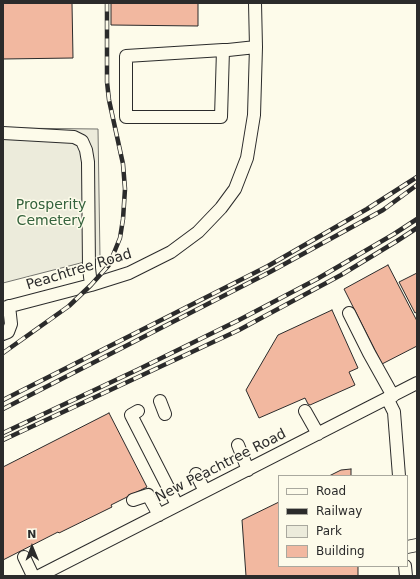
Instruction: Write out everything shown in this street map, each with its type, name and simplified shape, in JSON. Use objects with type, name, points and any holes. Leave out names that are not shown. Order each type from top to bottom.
[{"type":"street","name":"Peachtree Road","points":[[6,307],[91,285],[129,273],[171,252],[198,232],[221,208],[235,189],[247,158],[254,115],[256,47],[255,3]]},
{"type":"street","points":[[224,50],[221,117],[126,117],[126,56],[256,47]]},
{"type":"street","points":[[3,133],[74,137],[82,141],[86,150],[88,162],[89,260],[91,285]]},
{"type":"street","points":[[3,334],[8,332],[11,324],[6,307]]},
{"type":"street","points":[[349,313],[390,397],[394,412],[399,475]]},
{"type":"street","name":"New Peachtree Road","points":[[39,576],[417,383]]},
{"type":"street","points":[[160,401],[165,414]]},
{"type":"street","points":[[305,412],[318,434]]},
{"type":"street","points":[[135,413],[177,506]]},
{"type":"street","points":[[238,445],[248,470]]},
{"type":"street","points":[[196,474],[205,492]]},
{"type":"street","points":[[133,500],[148,495],[159,515]]},
{"type":"street","points":[[24,558],[33,576]]},
{"type":"green space","name":"Prosperity Cemetery","points":[[3,128],[98,129],[100,258],[3,283]]},
{"type":"building","points":[[3,3],[72,3],[73,58],[3,59]]},
{"type":"building","points":[[111,3],[198,3],[198,26],[111,25]]},
{"type":"building","points":[[388,265],[417,321],[417,346],[382,364],[344,289]]},
{"type":"building","points":[[417,273],[417,312],[415,313],[399,282]]},
{"type":"building","points":[[332,310],[358,368],[349,372],[355,385],[310,405],[305,398],[259,418],[246,390],[278,335]]},
{"type":"building","points":[[109,413],[147,487],[111,505],[112,507],[3,560],[3,467]]},
{"type":"building","points":[[351,469],[351,475],[331,475],[341,470]]},
{"type":"building","points":[[278,502],[278,567],[358,567],[358,576],[246,576],[242,520]]},
{"type":"railway","points":[[3,353],[69,306],[91,285],[109,265],[120,238],[125,189],[123,164],[109,100],[107,82],[107,3]]},
{"type":"railway","points":[[3,400],[268,266],[367,209],[417,177]]},
{"type":"railway","points":[[3,409],[270,272],[383,210],[417,185]]},
{"type":"railway","points":[[3,433],[239,320],[317,279],[417,219]]},
{"type":"railway","points":[[3,440],[239,330],[341,275],[417,228]]}]
